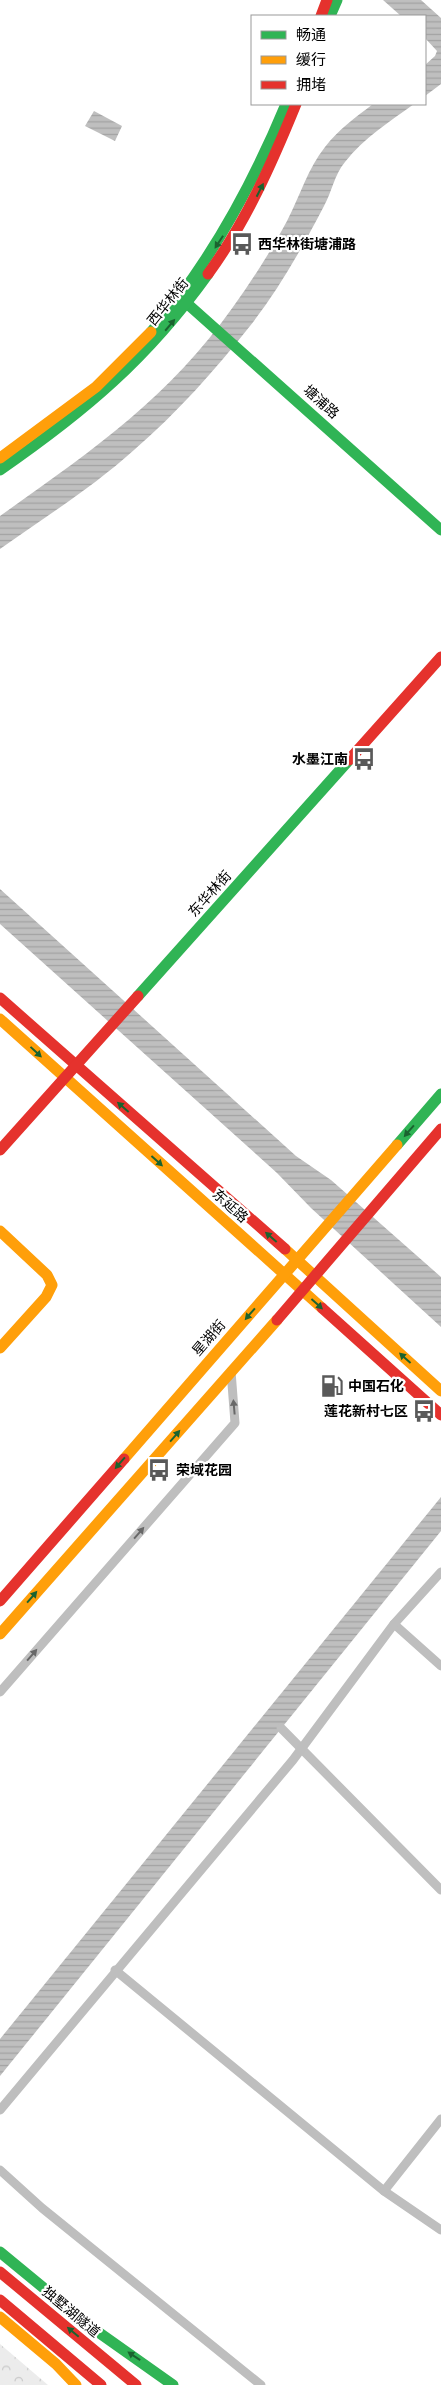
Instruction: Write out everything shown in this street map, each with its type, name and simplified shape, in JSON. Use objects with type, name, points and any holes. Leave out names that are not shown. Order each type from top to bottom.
[{"type":"main road","points":[[320,15],[327,0]]},
{"type":"main road","points":[[330,15],[337,0]]},
{"type":"main road","name":"西华林街","points":[[0,458],[82,399],[109,376],[184,301],[252,184],[286,105]]},
{"type":"main road","name":"西华林街","points":[[0,470],[50,435],[102,394],[144,353],[234,237],[259,192],[296,105]]},
{"type":"main road","name":"塘浦路","points":[[184,301],[441,530]]},
{"type":"main road","name":"东华林街","points":[[0,1150],[441,657]]},
{"type":"main road","name":"东延路","points":[[0,998],[315,1276],[441,1391]]},
{"type":"main road","name":"东延路","points":[[0,1019],[441,1415]]},
{"type":"main road","name":"星湖街","points":[[0,1601],[441,1094]]},
{"type":"main road","points":[[0,1634],[315,1276],[344,1239],[441,1129]]},
{"type":"main road","points":[[0,1231],[48,1275],[52,1285],[46,1297],[0,1348]]},
{"type":"main road","points":[[0,2252],[91,2327],[173,2385]]},
{"type":"main road","name":"独墅湖隧道","points":[[0,2272],[136,2385]]},
{"type":"main road","points":[[0,2300],[101,2385]]},
{"type":"main road","points":[[0,2317],[56,2364],[76,2385]]},
{"type":"street","points":[[0,1692],[235,1423],[232,1371]]},
{"type":"street","points":[[0,2110],[115,1970],[293,1760],[394,1624],[441,1572]]},
{"type":"street","points":[[394,1624],[441,1666]]},
{"type":"street","points":[[115,1970],[384,2191],[441,2230]]},
{"type":"street","points":[[384,2191],[441,2119]]},
{"type":"street","points":[[0,2170],[42,2208],[261,2385]]},
{"type":"green space","points":[[0,2344],[48,2385],[0,2385]]},
{"type":"shaded area","points":[[383,0],[421,0],[441,18],[441,84],[426,95],[426,64],[435,56],[437,51],[426,39],[426,15],[400,15]]},
{"type":"shaded area","points":[[372,105],[413,105],[369,138],[345,162],[338,172],[327,201],[316,222],[280,283],[250,326],[195,391],[150,436],[118,464],[0,549],[0,516],[126,422],[182,369],[208,340],[268,254],[287,221],[319,155],[341,129]]},
{"type":"shaded area","points":[[94,111],[122,126],[115,141],[85,126]]},
{"type":"shaded area","points":[[0,889],[296,1156],[331,1180],[441,1277],[441,1327],[311,1208],[277,1173],[0,924]]},
{"type":"shaded area","points":[[441,1497],[441,1531],[0,2076],[0,2039]]},
{"type":"waterway","points":[[281,1728],[441,1890]]},
{"type":"traffic: fast","points":[[330,15],[337,0]]},
{"type":"traffic: fast","points":[[151,332],[211,252],[259,165],[286,105]]},
{"type":"traffic: fast","points":[[0,470],[60,426],[113,382],[162,332],[208,274]]},
{"type":"traffic: fast","points":[[182,299],[441,530]]},
{"type":"traffic: fast","points":[[138,996],[349,760]]},
{"type":"traffic: fast","points":[[397,1145],[441,1094]]},
{"type":"traffic: fast","points":[[0,2252],[91,2327],[173,2385]]},
{"type":"traffic: slow","points":[[0,458],[96,387],[151,332]]},
{"type":"traffic: slow","points":[[0,1019],[322,1308]]},
{"type":"traffic: slow","points":[[124,1459],[397,1145]]},
{"type":"traffic: slow","points":[[0,1231],[47,1275],[52,1285],[46,1297],[0,1348]]},
{"type":"traffic: slow","points":[[285,1249],[441,1391]]},
{"type":"traffic: slow","points":[[0,1634],[277,1320]]},
{"type":"traffic: slow","points":[[0,2317],[56,2364],[76,2385]]},
{"type":"traffic: jam","points":[[321,15],[327,0]]},
{"type":"traffic: jam","points":[[208,274],[234,234],[257,192],[296,105]]},
{"type":"traffic: jam","points":[[349,760],[441,657]]},
{"type":"traffic: jam","points":[[0,1150],[138,996]]},
{"type":"traffic: jam","points":[[0,998],[285,1249]]},
{"type":"traffic: jam","points":[[277,1320],[441,1129]]},
{"type":"traffic: jam","points":[[322,1308],[441,1415]]},
{"type":"traffic: jam","points":[[0,1601],[124,1459]]},
{"type":"traffic: jam","points":[[0,2272],[136,2385]]},
{"type":"traffic: jam","points":[[0,2300],[101,2385]]},
{"type":"place","name":"西华林街塘浦路","points":[[242,244]]},
{"type":"place","name":"水墨江南","points":[[364,759]]},
{"type":"place","name":"中国石化","points":[[332,1386]]},
{"type":"place","name":"莲花新村七区","points":[[424,1411]]},
{"type":"place","name":"荣域花园","points":[[159,1470]]}]
